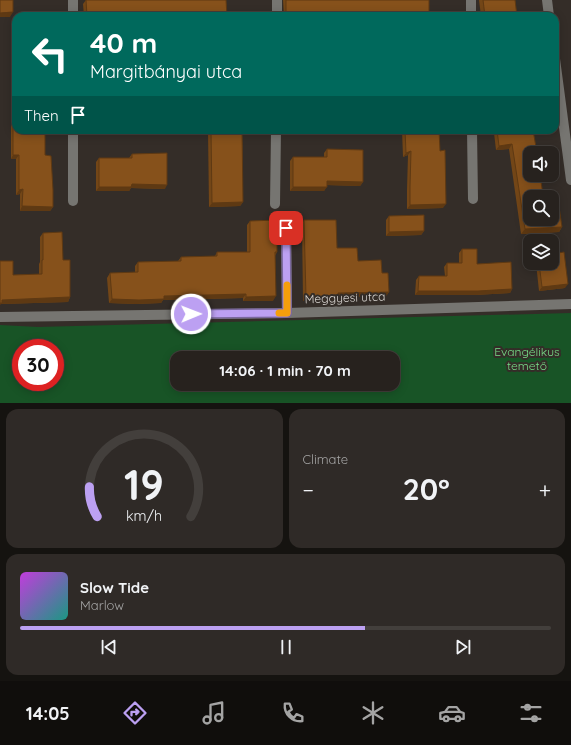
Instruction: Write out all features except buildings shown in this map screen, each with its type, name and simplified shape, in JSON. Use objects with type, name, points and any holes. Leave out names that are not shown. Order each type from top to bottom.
[{"type":"street","points":[[73,0],[73,12]]},
{"type":"street","points":[[276,12],[277,0]]},
{"type":"street","points":[[471,0],[471,12]]},
{"type":"street","points":[[547,0],[548,12]]},
{"type":"street","points":[[559,89],[571,180]]},
{"type":"street","points":[[73,134],[73,201]]},
{"type":"street","points":[[275,204],[276,134]]},
{"type":"street","points":[[472,134],[473,199]]},
{"type":"street","points":[[286,228],[287,313]]},
{"type":"street","name":"Meggyesi utca","points":[[0,317],[287,313],[571,304]]},
{"type":"green space","name":"Evangélikus temető","points":[[571,313],[571,403],[0,403],[0,325],[38,327]]},
{"type":"slow traffic","points":[[279,313],[287,313],[287,285]]},
{"type":"route","points":[[191,314],[287,313],[286,228]]}]
